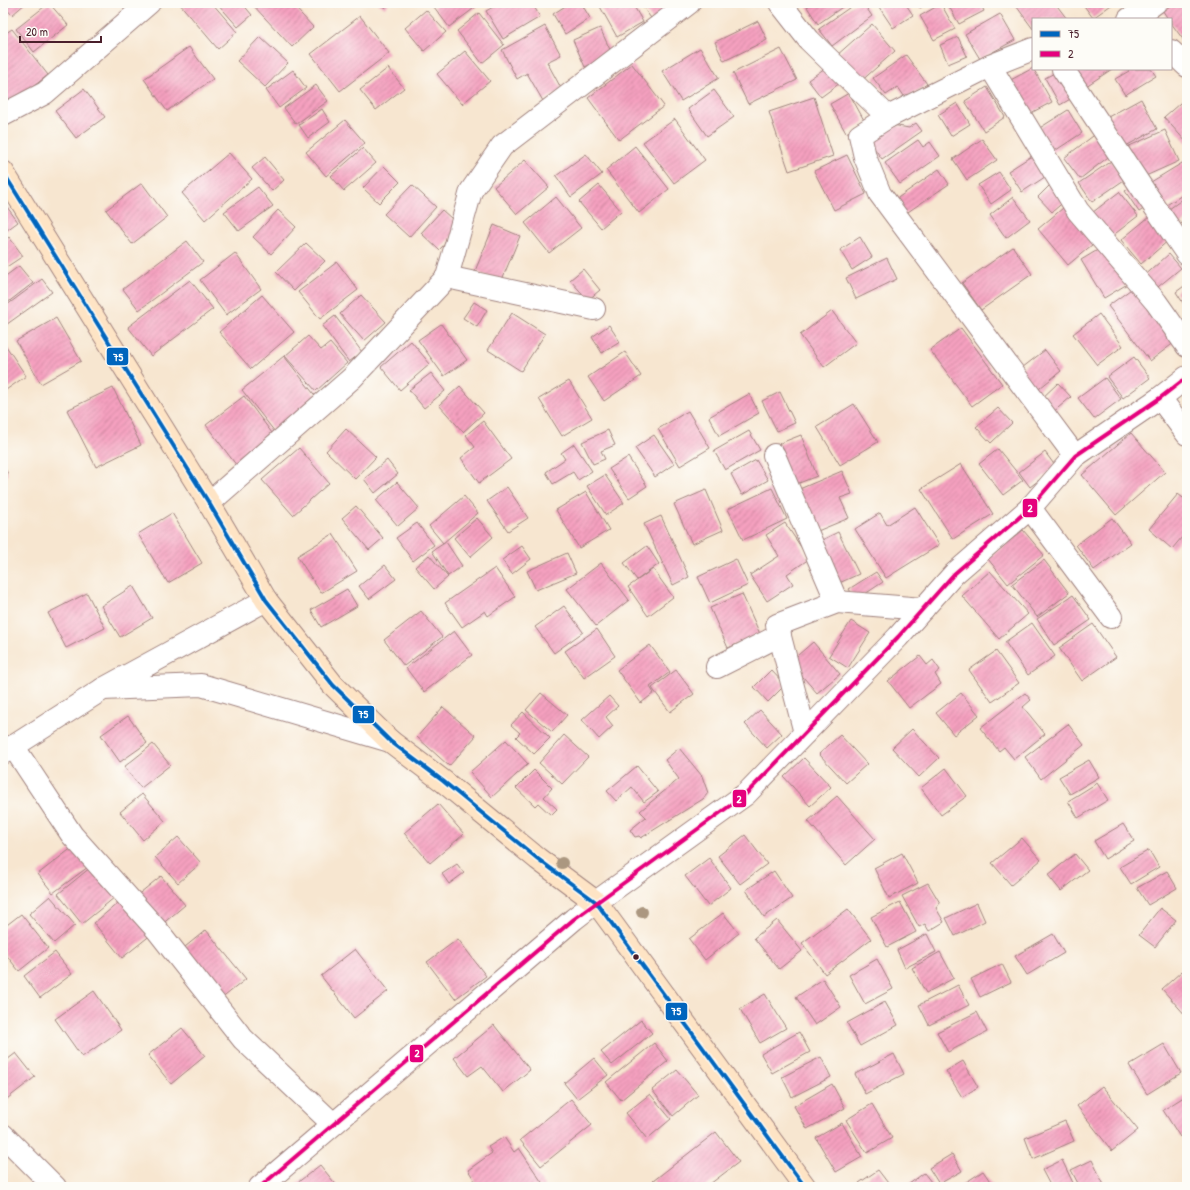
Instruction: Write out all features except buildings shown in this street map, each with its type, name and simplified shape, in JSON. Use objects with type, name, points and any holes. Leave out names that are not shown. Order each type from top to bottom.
[{"type":"main road","points":[[3,172],[209,503],[266,600],[334,685],[390,741],[596,902],[805,1187]]},
{"type":"street","points":[[3,115],[45,93],[149,3]]},
{"type":"street","points":[[209,503],[352,378],[447,277],[471,191],[502,146],[689,3]]},
{"type":"street","points":[[780,3],[809,40],[888,117]]},
{"type":"street","points":[[1132,14],[1155,3]]},
{"type":"street","points":[[1032,49],[990,66],[888,117],[860,135],[865,157],[880,194],[1075,456]]},
{"type":"street","points":[[1172,52],[1187,66]]},
{"type":"street","points":[[990,66],[1078,211],[1156,302],[1187,346]]},
{"type":"street","points":[[1064,70],[1187,254]]},
{"type":"street","points":[[447,277],[594,309]]},
{"type":"street","points":[[260,1187],[574,919],[746,794],[898,637],[954,574],[1030,508],[1075,456],[1160,398],[1187,377]]},
{"type":"street","points":[[1160,398],[1187,434]]},
{"type":"street","points":[[774,456],[837,602]]},
{"type":"street","points":[[1030,508],[1111,617]]},
{"type":"street","points":[[266,600],[103,689],[8,749],[72,835],[158,931],[243,1039],[333,1124]]},
{"type":"street","points":[[805,733],[777,625],[837,602],[923,609]]},
{"type":"street","points":[[717,667],[780,635]]},
{"type":"street","points":[[103,689],[201,685],[390,741]]},
{"type":"street","points":[[3,1135],[55,1187]]},
{"type":"transit line","name":"75","points":[[3,172],[209,503],[266,600],[333,685],[390,741],[443,781],[538,859],[596,902],[805,1187]]},
{"type":"transit line","name":"2","points":[[260,1187],[574,919],[746,794],[898,637],[954,574],[1030,508],[1075,456],[1160,398],[1187,377]]}]
